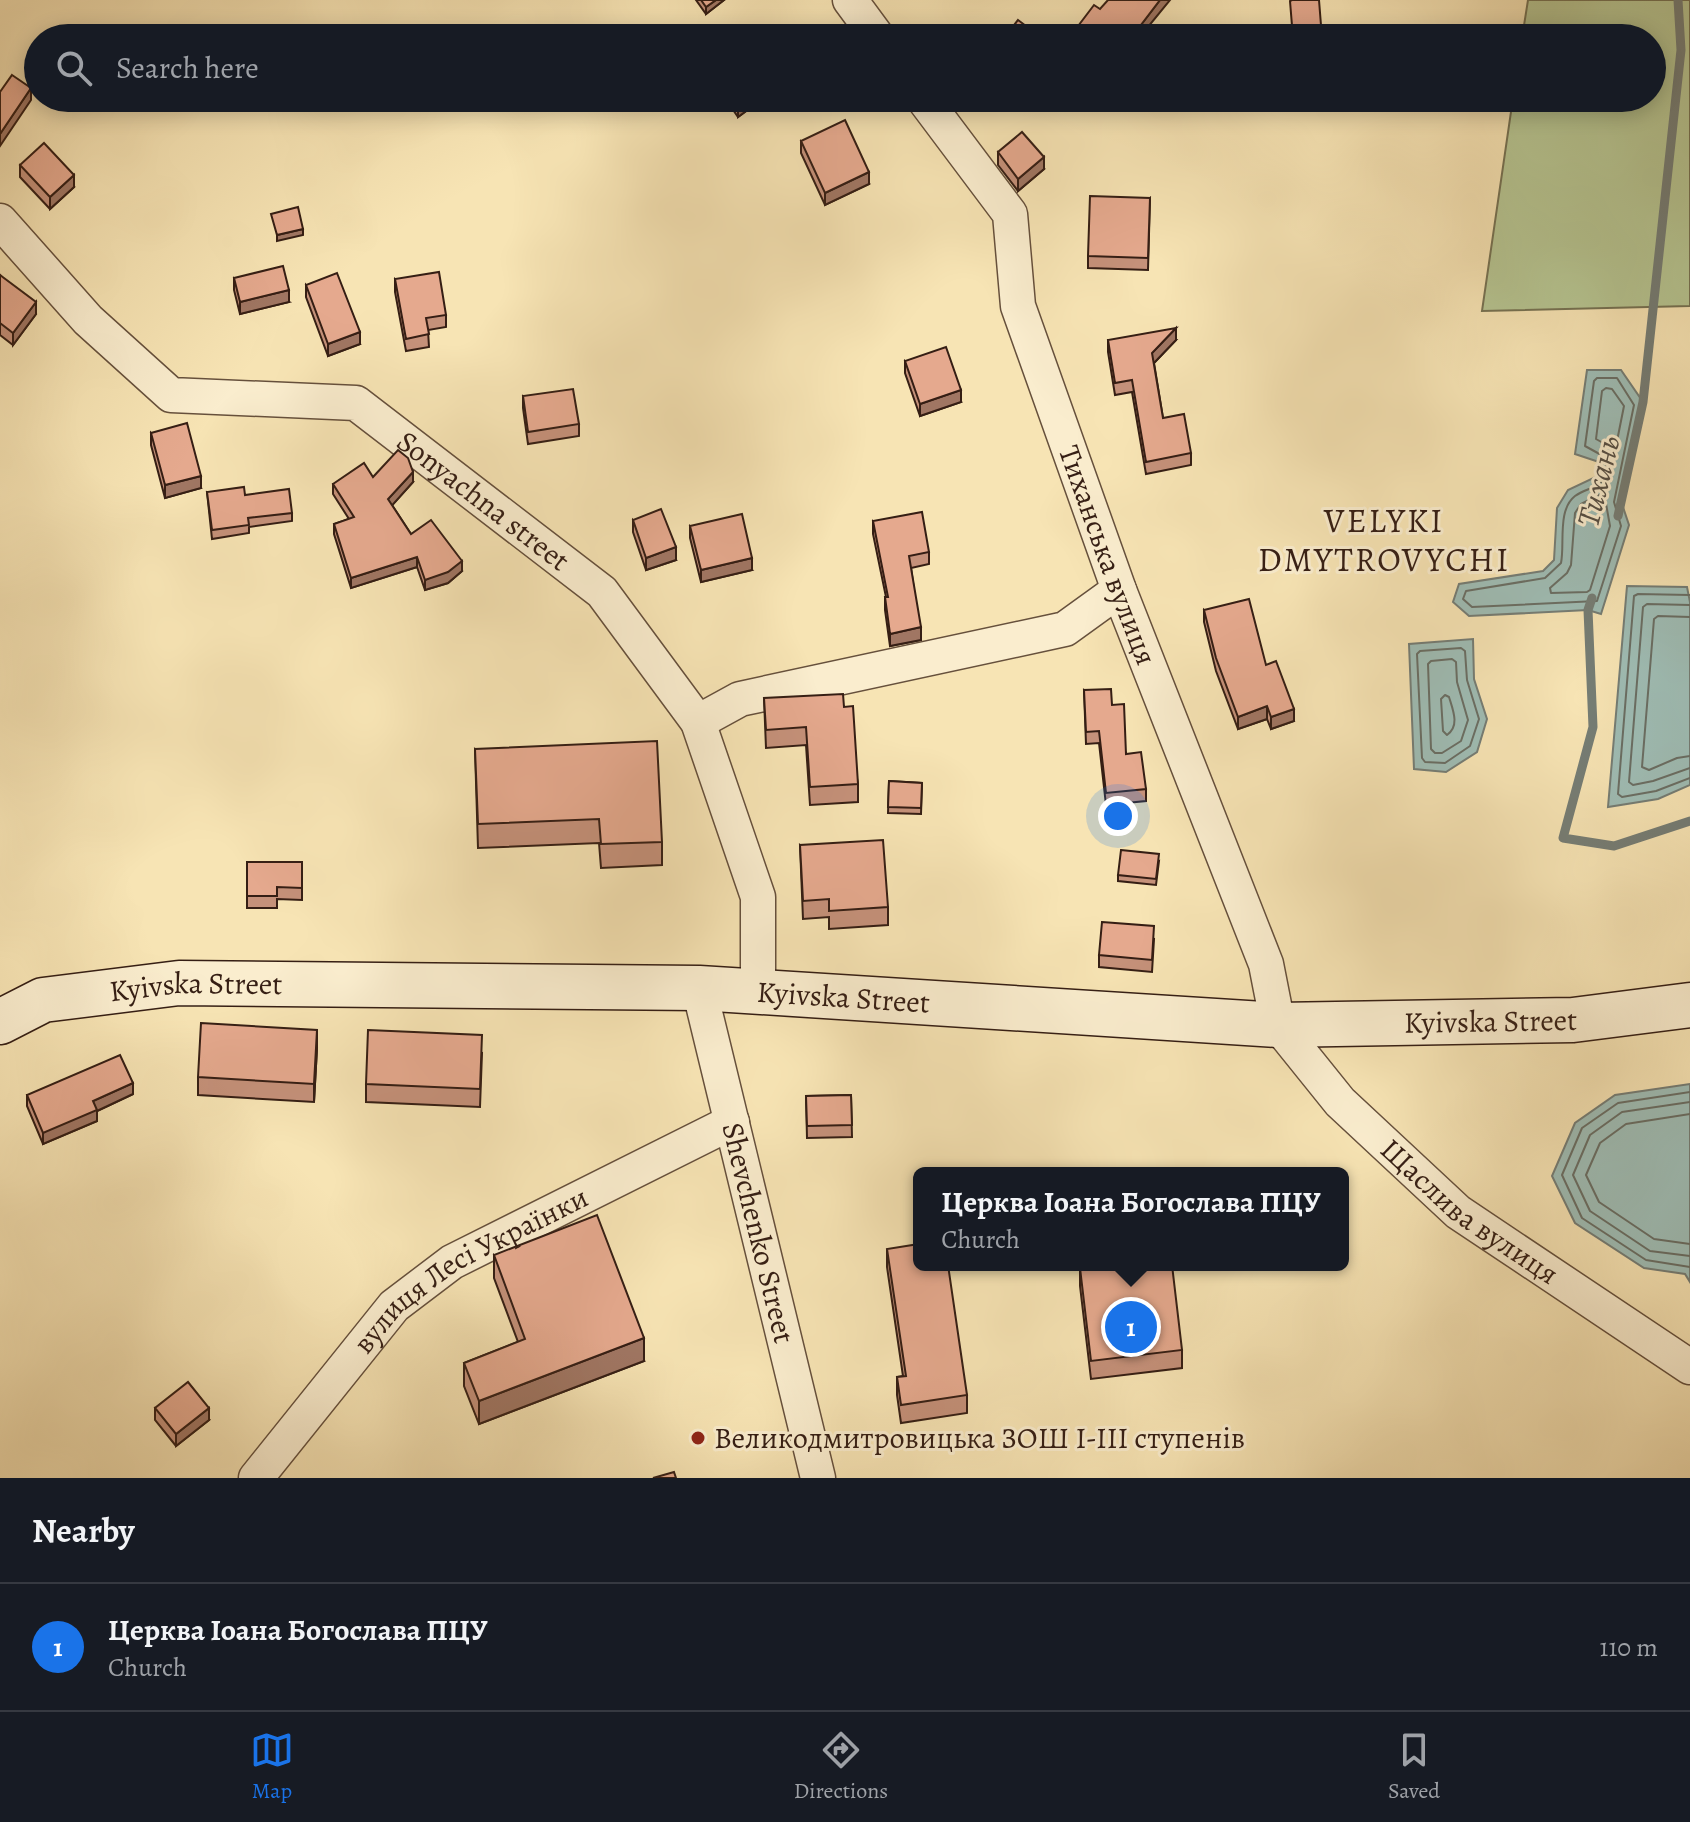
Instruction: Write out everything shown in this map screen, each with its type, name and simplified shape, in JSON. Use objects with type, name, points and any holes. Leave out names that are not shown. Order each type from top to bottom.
[{"type":"main road","name":"Kyivska Street","points":[[0,1022],[43,1000],[179,983],[699,988],[1278,1025],[1573,1020],[1690,1005]]},
{"type":"street","points":[[850,0],[868,24]]},
{"type":"street","name":"Тиханська вулиця","points":[[934,112],[1010,214],[1018,306],[1119,590],[1266,964],[1278,1025]]},
{"type":"street","name":"Sonyachna street","points":[[0,221],[88,320],[171,395],[356,403],[602,592],[698,722],[758,897],[758,992]]},
{"type":"street","points":[[698,722],[740,699],[1065,629],[1119,590]]},
{"type":"street","name":"Shevchenko Street","points":[[699,988],[818,1478]]},
{"type":"street","name":"Щаслива вулиця","points":[[1278,1025],[1340,1102],[1458,1212],[1690,1367]]},
{"type":"street","name":"вулиця Лесі Українки","points":[[256,1478],[394,1306],[452,1262],[732,1122]]},
{"type":"green space","points":[[1528,0],[1690,0],[1690,306],[1482,311],[1511,112],[1666,112],[1666,24],[1524,24]]},
{"type":"water","points":[[1587,370],[1621,370],[1643,402],[1622,504],[1629,525],[1601,614],[1588,610],[1469,616],[1453,602],[1459,584],[1543,571],[1554,560],[1557,508],[1568,490],[1600,475],[1599,462],[1575,454]]},
{"type":"water","points":[[1627,586],[1687,587],[1690,602],[1690,785],[1658,799],[1608,807]]},
{"type":"water","points":[[1473,639],[1474,679],[1487,719],[1477,752],[1446,772],[1414,769],[1409,644]]},
{"type":"water","points":[[1690,1084],[1690,1282],[1685,1274],[1644,1268],[1575,1223],[1552,1176],[1575,1123],[1615,1095]]},
{"type":"building","points":[[701,0],[716,0],[706,7]]},
{"type":"building","points":[[1108,0],[1160,0],[1142,24],[1080,24],[1094,5],[1100,9]]},
{"type":"building","points":[[1319,0],[1321,24],[1292,24],[1290,1]]},
{"type":"building","points":[[12,75],[24,83],[24,98],[0,134],[0,92]]},
{"type":"building","points":[[845,120],[869,172],[825,193],[801,141]]},
{"type":"building","points":[[1022,132],[1044,157],[1018,179],[998,152]]},
{"type":"building","points":[[44,143],[74,175],[50,197],[20,165]]},
{"type":"building","points":[[1090,196],[1150,198],[1148,258],[1088,256]]},
{"type":"building","points":[[298,207],[303,229],[277,235],[271,214]]},
{"type":"building","points":[[283,266],[289,290],[240,302],[234,278]]},
{"type":"building","points":[[439,272],[446,315],[426,318],[429,334],[406,339],[395,279]]},
{"type":"building","points":[[337,273],[360,332],[328,344],[306,285]]},
{"type":"building","points":[[0,275],[36,302],[13,333],[0,323]]},
{"type":"building","points":[[1176,328],[1152,353],[1163,418],[1184,414],[1191,453],[1146,462],[1132,380],[1115,383],[1108,340]]},
{"type":"building","points":[[946,347],[961,390],[920,404],[905,361]]},
{"type":"building","points":[[573,389],[579,424],[528,432],[523,396]]},
{"type":"building","points":[[187,423],[201,476],[165,485],[151,433]]},
{"type":"building","points":[[398,450],[408,458],[413,472],[388,499],[411,534],[431,520],[462,561],[448,572],[425,580],[417,557],[351,578],[334,524],[354,517],[333,484],[364,463],[373,477]]},
{"type":"building","points":[[244,487],[245,495],[289,489],[292,513],[248,518],[249,525],[212,530],[207,492]]},
{"type":"building","points":[[661,509],[676,547],[646,558],[633,520]]},
{"type":"building","points":[[922,512],[929,552],[909,556],[921,627],[890,634],[885,597],[888,597],[873,521]]},
{"type":"building","points":[[742,514],[752,558],[701,570],[690,526]]},
{"type":"building","points":[[1249,599],[1266,665],[1276,661],[1294,709],[1271,717],[1267,706],[1238,717],[1216,658],[1204,610]]},
{"type":"building","points":[[1111,689],[1112,705],[1124,704],[1126,754],[1141,752],[1146,789],[1106,793],[1099,731],[1086,732],[1084,690]]},
{"type":"building","points":[[843,694],[844,707],[853,706],[858,784],[810,787],[806,727],[766,730],[764,698]]},
{"type":"building","points":[[657,741],[662,842],[601,844],[599,819],[478,824],[475,749]]},
{"type":"building","points":[[889,781],[922,783],[921,808],[888,807]]},
{"type":"building","points":[[883,840],[888,907],[829,911],[829,899],[803,901],[800,845]]},
{"type":"building","points":[[1121,850],[1159,854],[1156,879],[1118,875]]},
{"type":"building","points":[[247,862],[302,862],[302,888],[277,887],[277,896],[247,896]]},
{"type":"building","points":[[1102,922],[1154,926],[1152,960],[1099,955]]},
{"type":"building","points":[[201,1023],[317,1030],[314,1084],[198,1077]]},
{"type":"building","points":[[368,1030],[482,1035],[480,1089],[366,1084]]},
{"type":"building","points":[[120,1055],[133,1083],[93,1101],[97,1110],[43,1133],[27,1095]]},
{"type":"building","points":[[851,1095],[852,1125],[807,1126],[806,1096]]},
{"type":"building","points":[[597,1215],[644,1338],[479,1401],[464,1363],[525,1339],[494,1255]]},
{"type":"building","points":[[913,1245],[913,1271],[949,1271],[967,1395],[901,1405],[897,1377],[906,1376],[887,1249]]},
{"type":"building","points":[[1080,1271],[1173,1271],[1182,1350],[1091,1361]]},
{"type":"building","points":[[188,1382],[209,1408],[176,1434],[155,1408]]},
{"type":"building","points":[[674,1472],[676,1478],[653,1478]]},
{"type":"waterway","name":"Тихань","points":[[1618,516],[1643,402],[1681,50],[1678,0]]},
{"type":"waterway","name":"Тихань","points":[[1592,598],[1588,610],[1593,727],[1563,838],[1614,846],[1690,821]]},
{"type":"place","name":"Церква Іоана Богослава ПЦУ","points":[[1131,1327]]},
{"type":"place","name":"Великодмитровицька ЗОШ І-ІІІ ступенів","points":[[698,1438]]},
{"type":"district","name":"VELYKI DMYTROVYCHI","points":[[1384,540]]}]
